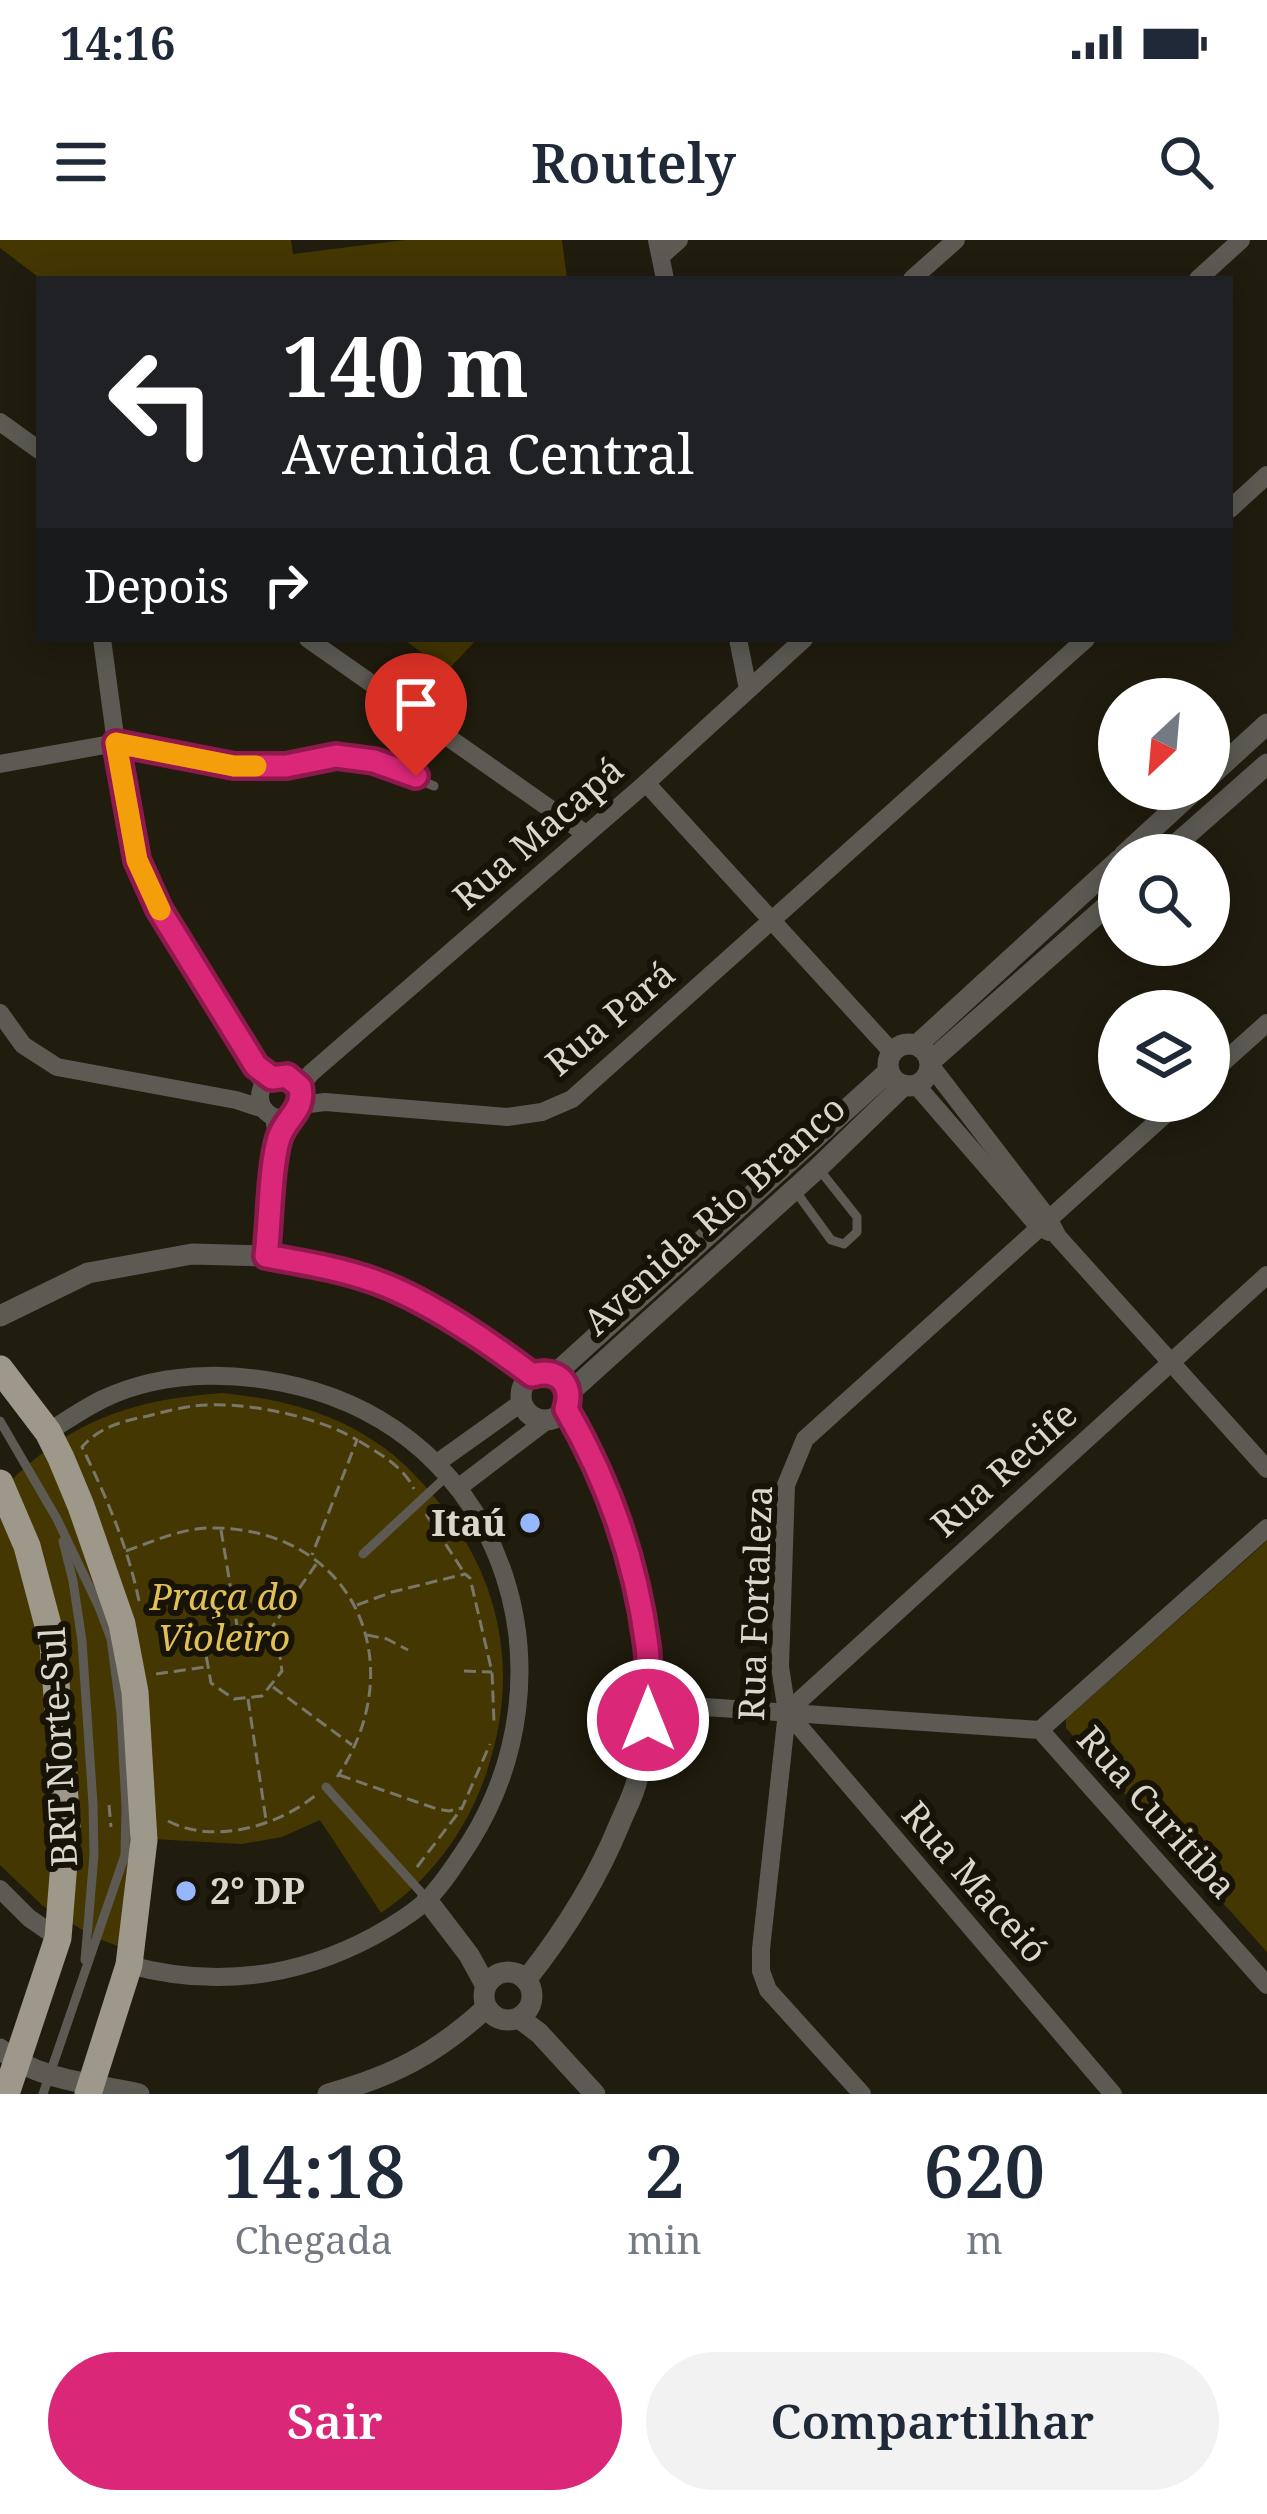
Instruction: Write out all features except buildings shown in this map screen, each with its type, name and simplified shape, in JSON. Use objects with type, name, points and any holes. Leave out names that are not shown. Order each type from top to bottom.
[{"type":"main road","points":[[0,1370],[48,1432],[81,1506],[122,1624],[135,1692],[143,1840],[129,1965],[90,2088]]},
{"type":"main road","points":[[0,1483],[27,1546],[53,1644],[67,1825],[58,1938],[9,2056],[6,2094]]},
{"type":"street","points":[[659,248],[680,240]]},
{"type":"street","points":[[915,276],[956,240]]},
{"type":"street","points":[[1201,276],[1241,240]]},
{"type":"street","points":[[0,422],[36,448]]},
{"type":"street","points":[[1233,506],[1267,475]]},
{"type":"street","points":[[102,642],[137,860],[159,909],[282,1092],[266,1256]]},
{"type":"street","points":[[312,642],[586,834]]},
{"type":"street","points":[[739,642],[748,689]]},
{"type":"street","name":"Rua Macapá","points":[[282,1092],[646,783],[801,642]]},
{"type":"street","name":"Rua Pará","points":[[0,1013],[22,1045],[57,1067],[236,1100],[282,1092],[325,1102],[507,1117],[542,1112],[572,1099],[1083,642]]},
{"type":"street","points":[[1230,758],[1267,724]]},
{"type":"street","points":[[0,764],[116,743]]},
{"type":"street","points":[[1188,834],[1267,764]]},
{"type":"street","points":[[646,783],[773,921],[900,1073],[946,1102]]},
{"type":"street","points":[[1147,834],[1173,810]]},
{"type":"street","points":[[900,1073],[926,1078],[926,1057],[1098,881]]},
{"type":"street","points":[[926,1057],[1098,913]]},
{"type":"street","points":[[1230,1056],[1267,1023]]},
{"type":"street","points":[[900,1073],[904,1044],[926,1057],[946,1102],[1043,1222],[1267,1469]]},
{"type":"street","name":"Avenida Rio Branco","points":[[448,1476],[560,1408],[818,1168],[900,1073]]},
{"type":"street","name":"Avenida Rio Branco","points":[[555,1374],[900,1073]]},
{"type":"street","name":"Rua Fortaleza","points":[[862,2094],[768,1990],[761,1971],[787,1712],[780,1667],[786,1485],[805,1439],[1156,1122]]},
{"type":"street","points":[[0,1316],[88,1273],[191,1254],[266,1256],[382,1283],[496,1348],[532,1375]]},
{"type":"street","name":"Rua Recife","points":[[787,1712],[1267,1275]]},
{"type":"street","points":[[555,1374],[567,1386],[560,1408],[530,1416],[521,1403],[522,1387],[532,1375],[555,1374]]},
{"type":"street","points":[[48,1432],[102,1399],[168,1380],[222,1375],[265,1379],[343,1400],[390,1426],[448,1476],[488,1533],[509,1586],[521,1673],[516,1727],[504,1774],[482,1822],[427,1900],[393,1926],[347,1950],[286,1970],[204,1979],[129,1965]]},
{"type":"street","points":[[448,1476],[521,1403]]},
{"type":"street","points":[[526,1980],[554,1946],[604,1863],[637,1782],[648,1720],[648,1648],[632,1562],[593,1457],[560,1408]]},
{"type":"street","points":[[1040,1730],[1267,1528]]},
{"type":"street","name":"Rua Curitiba","points":[[649,1688],[690,1706],[1040,1730],[1267,1985]]},
{"type":"street","name":"Rua Curitiba","points":[[648,1720],[690,1706]]},
{"type":"street","name":"Rua Maceió","points":[[787,1712],[1113,2094]]},
{"type":"street","points":[[0,1888],[29,1918],[58,1938]]},
{"type":"street","points":[[427,1900],[490,1989],[501,2020],[524,2014]]},
{"type":"street","points":[[328,2094],[377,2080],[427,2054],[462,2030],[490,1989],[513,1972],[526,1980],[532,1994],[524,2014]]},
{"type":"street","points":[[524,2014],[595,2094]]},
{"type":"street","points":[[9,2056],[46,2084],[140,2094]]},
{"type":"lane","points":[[116,743],[234,766],[286,766],[336,756],[374,761],[434,786]]},
{"type":"lane","points":[[794,1189],[831,1240],[844,1244],[857,1232],[857,1217],[818,1168]]},
{"type":"lane","name":"BRT Norte-Sul","points":[[0,1421],[57,1519],[99,1607],[111,1639],[121,1714],[125,1855],[46,2084]]},
{"type":"lane","points":[[363,1554],[448,1476]]},
{"type":"lane","name":"BRT Norte-Sul","points":[[57,1519],[80,1624],[93,1804],[84,1975]]},
{"type":"lane","points":[[326,1787],[427,1900]]},
{"type":"path","points":[[142,1614],[126,1551],[82,1447],[92,1434],[124,1420],[195,1406],[233,1405],[287,1414],[357,1440],[312,1555]]},
{"type":"path","points":[[126,1551],[175,1534],[221,1528],[263,1533],[312,1555],[356,1606],[372,1653],[370,1692],[354,1747],[339,1774],[301,1807],[236,1831],[178,1826],[162,1818]]},
{"type":"path","points":[[221,1528],[238,1626]]},
{"type":"path","points":[[268,1633],[318,1562]]},
{"type":"path","points":[[356,1606],[465,1574],[472,1584],[492,1672],[495,1733],[462,1808],[407,1877]]},
{"type":"path","points":[[254,1624],[278,1642],[282,1671],[262,1696],[234,1699],[211,1683],[206,1655],[219,1630],[238,1626],[254,1624]]},
{"type":"path","points":[[366,1635],[408,1650]]},
{"type":"path","points":[[154,1674],[208,1667]]},
{"type":"path","points":[[464,1671],[521,1673]]},
{"type":"path","points":[[272,1685],[354,1747]]},
{"type":"path","points":[[248,1697],[267,1822]]},
{"type":"path","points":[[339,1774],[437,1809],[462,1808]]},
{"type":"green space","points":[[0,240],[291,240],[293,254],[405,240],[562,240],[567,276],[37,276],[0,248]]},
{"type":"green space","points":[[407,642],[474,642],[447,671]]},
{"type":"green space","name":"Praça do Violeiro","points":[[222,1393],[280,1402],[336,1420],[393,1455],[432,1494],[468,1545],[493,1606],[503,1669],[497,1735],[471,1810],[447,1850],[417,1884],[381,1913],[320,1820],[282,1837],[242,1844],[152,1839],[136,1953],[94,1937],[43,1906],[0,1865],[0,1492],[49,1448],[100,1419],[157,1402]]},
{"type":"green space","points":[[1267,1541],[1267,1952],[1066,1728],[1066,1719]]},
{"type":"slow traffic","points":[[160,910],[137,860],[116,743],[256,766]]},
{"type":"place","name":"Itaú","points":[[530,1523]]},
{"type":"place","name":"2° DP","points":[[186,1891]]},
{"type":"route","points":[[416,776],[374,761],[336,756],[286,766],[234,766],[116,743],[137,860],[159,909],[256,1066],[272,1078],[287,1076],[300,1087],[301,1105],[288,1117],[278,1142],[266,1256],[382,1283],[496,1348],[532,1375],[548,1372],[562,1379],[569,1393],[566,1409],[593,1457],[632,1562],[648,1648],[648,1720]]}]
